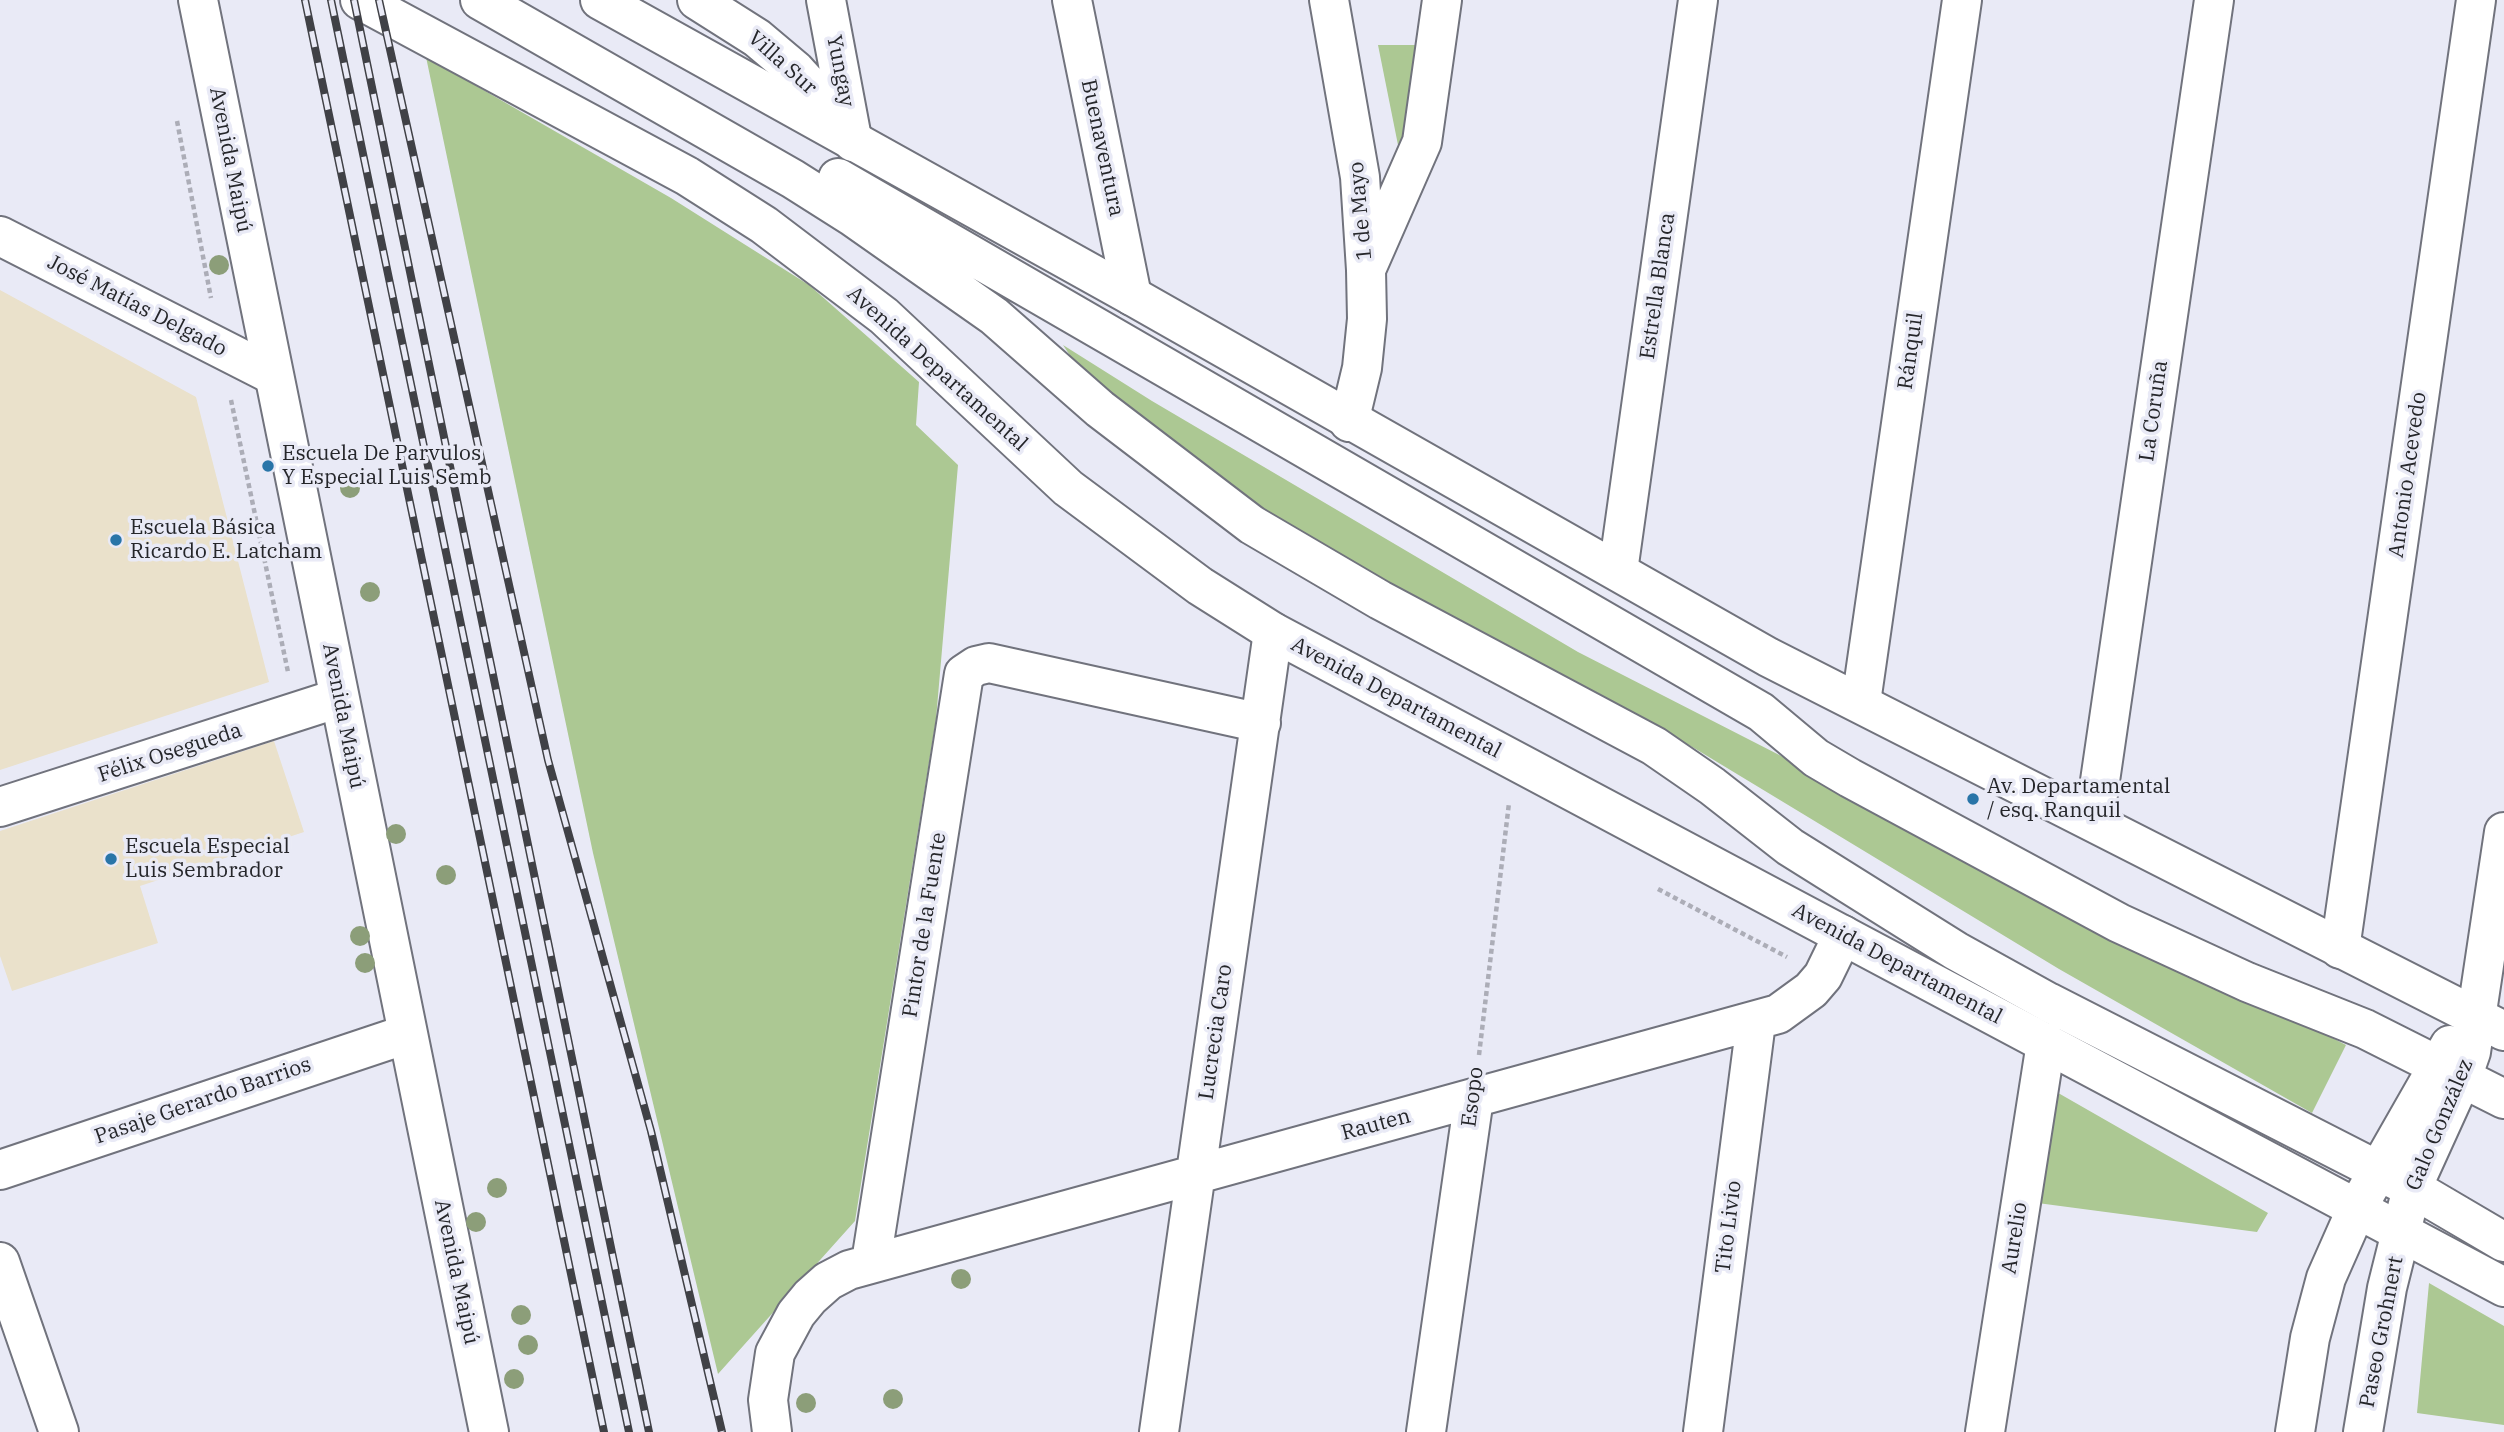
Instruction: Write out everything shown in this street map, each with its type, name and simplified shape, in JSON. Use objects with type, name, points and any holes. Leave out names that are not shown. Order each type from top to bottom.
[{"type":"street","name":"Avenida Maipú","points":[[198,0],[489,1432]]},
{"type":"street","name":"Avenida Departamental","points":[[360,0],[687,176],[764,225],[884,316],[1068,488],[1168,565],[1273,632],[2504,1287]]},
{"type":"street","points":[[480,0],[793,179],[853,217],[994,316],[1141,443],[1262,531],[1380,600],[1654,746],[1723,794],[1790,847],[1956,951],[2048,1002],[2412,1188],[2504,1242]]},
{"type":"street","points":[[522,0],[790,150],[1761,712],[1816,758],[1850,778],[2119,923],[2247,982],[2365,1029],[2504,1098]]},
{"type":"street","points":[[600,0],[1132,296],[1349,422],[1768,657],[2490,1024],[2504,832]]},
{"type":"street","name":"Villa Sur","points":[[697,0],[757,38],[795,70],[826,104],[853,142]]},
{"type":"street","name":"Yungay","points":[[826,0],[853,142]]},
{"type":"street","name":"Buenaventura","points":[[1072,0],[1132,296]]},
{"type":"street","name":"1 de Mayo","points":[[1329,0],[1360,177],[1366,270],[1367,319],[1362,368],[1349,422]]},
{"type":"street","points":[[1366,270],[1422,142],[1442,0]]},
{"type":"street","name":"Estrella Blanca","points":[[1618,571],[1699,0]]},
{"type":"street","name":"Ránquil","points":[[1861,702],[1962,0]]},
{"type":"street","name":"La Coruña","points":[[2094,822],[2214,0]]},
{"type":"street","name":"Antonio Acevedo","points":[[2340,949],[2476,0]]},
{"type":"street","name":"José Matías Delgado","points":[[0,236],[274,375]]},
{"type":"street","name":"Lucrecia Caro","points":[[1159,1432],[1273,632]]},
{"type":"street","name":"Pintor de la Fuente","points":[[871,1262],[964,674],[976,666],[989,663],[1261,723]]},
{"type":"street","name":"Félix Osegueda","points":[[0,807],[339,698]]},
{"type":"street","name":"Rauten","points":[[871,1262],[1756,1022],[1778,1014],[1798,1002],[1823,976],[1843,935]]},
{"type":"street","name":"Tito Livio","points":[[1703,1432],[1756,1022]]},
{"type":"street","name":"Galo González","points":[[2403,1232],[2412,1188],[2449,1072],[2451,1044],[2490,1024]]},
{"type":"street","name":"Pasaje Gerardo Barrios","points":[[0,1170],[407,1034]]},
{"type":"street","name":"Aurelio","points":[[1985,1432],[2046,1043]]},
{"type":"street","name":"Galo González","points":[[2357,1208],[2378,1171],[2449,1072]]},
{"type":"street","name":"Esopo","points":[[1426,1432],[1474,1098]]},
{"type":"street","points":[[2295,1432],[2310,1338],[2326,1278],[2357,1208]]},
{"type":"street","name":"Paseo Grohnert","points":[[2363,1432],[2387,1288],[2403,1232]]},
{"type":"street","points":[[0,1262],[59,1432]]},
{"type":"street","points":[[772,1432],[768,1400],[769,1376],[785,1332],[810,1297],[828,1281],[871,1262]]},
{"type":"path","name":"Esopo","points":[[1474,1098],[1514,761]]},
{"type":"path","points":[[1658,889],[1823,976]]},
{"type":"shaded area","name":"Escuela Básica Ricardo E. Latcham","points":[[0,290],[196,397],[269,682],[0,770]]},
{"type":"shaded area","name":"Escuela Especial Luis Sembrador","points":[[274,741],[304,832],[140,886],[158,943],[12,991],[0,956],[0,831]]},
{"type":"green space","points":[[1378,45],[1425,45],[1401,160]]},
{"type":"green space","points":[[426,57],[671,198],[809,285],[919,382],[916,425],[958,465],[936,719],[855,1221],[718,1374],[593,853]]},
{"type":"green space","points":[[1063,345],[1152,401],[1578,652],[2346,1045],[2312,1113],[2059,969],[1694,748],[1560,673],[1303,538],[1089,384]]},
{"type":"green space","points":[[2046,1086],[2268,1213],[2257,1232],[2030,1202]]},
{"type":"green space","points":[[2429,1283],[2504,1326],[2504,1425],[2417,1413]]},
{"type":"railway","points":[[305,0],[604,1432]]},
{"type":"railway","points":[[331,0],[629,1432]]},
{"type":"railway","points":[[354,0],[649,1432]]},
{"type":"railway","points":[[379,0],[548,760],[651,1131],[722,1432]]},
{"type":"place","name":"Escuela De Parvulos Y Especial Luis Semb","points":[[268,466]]},
{"type":"place","name":"Escuela Básica Ricardo E. Latcham","points":[[116,540]]},
{"type":"place","name":"Av. Departamental / esq. Ranquil","points":[[1973,799]]},
{"type":"place","name":"Escuela Especial Luis Sembrador","points":[[111,859]]}]
